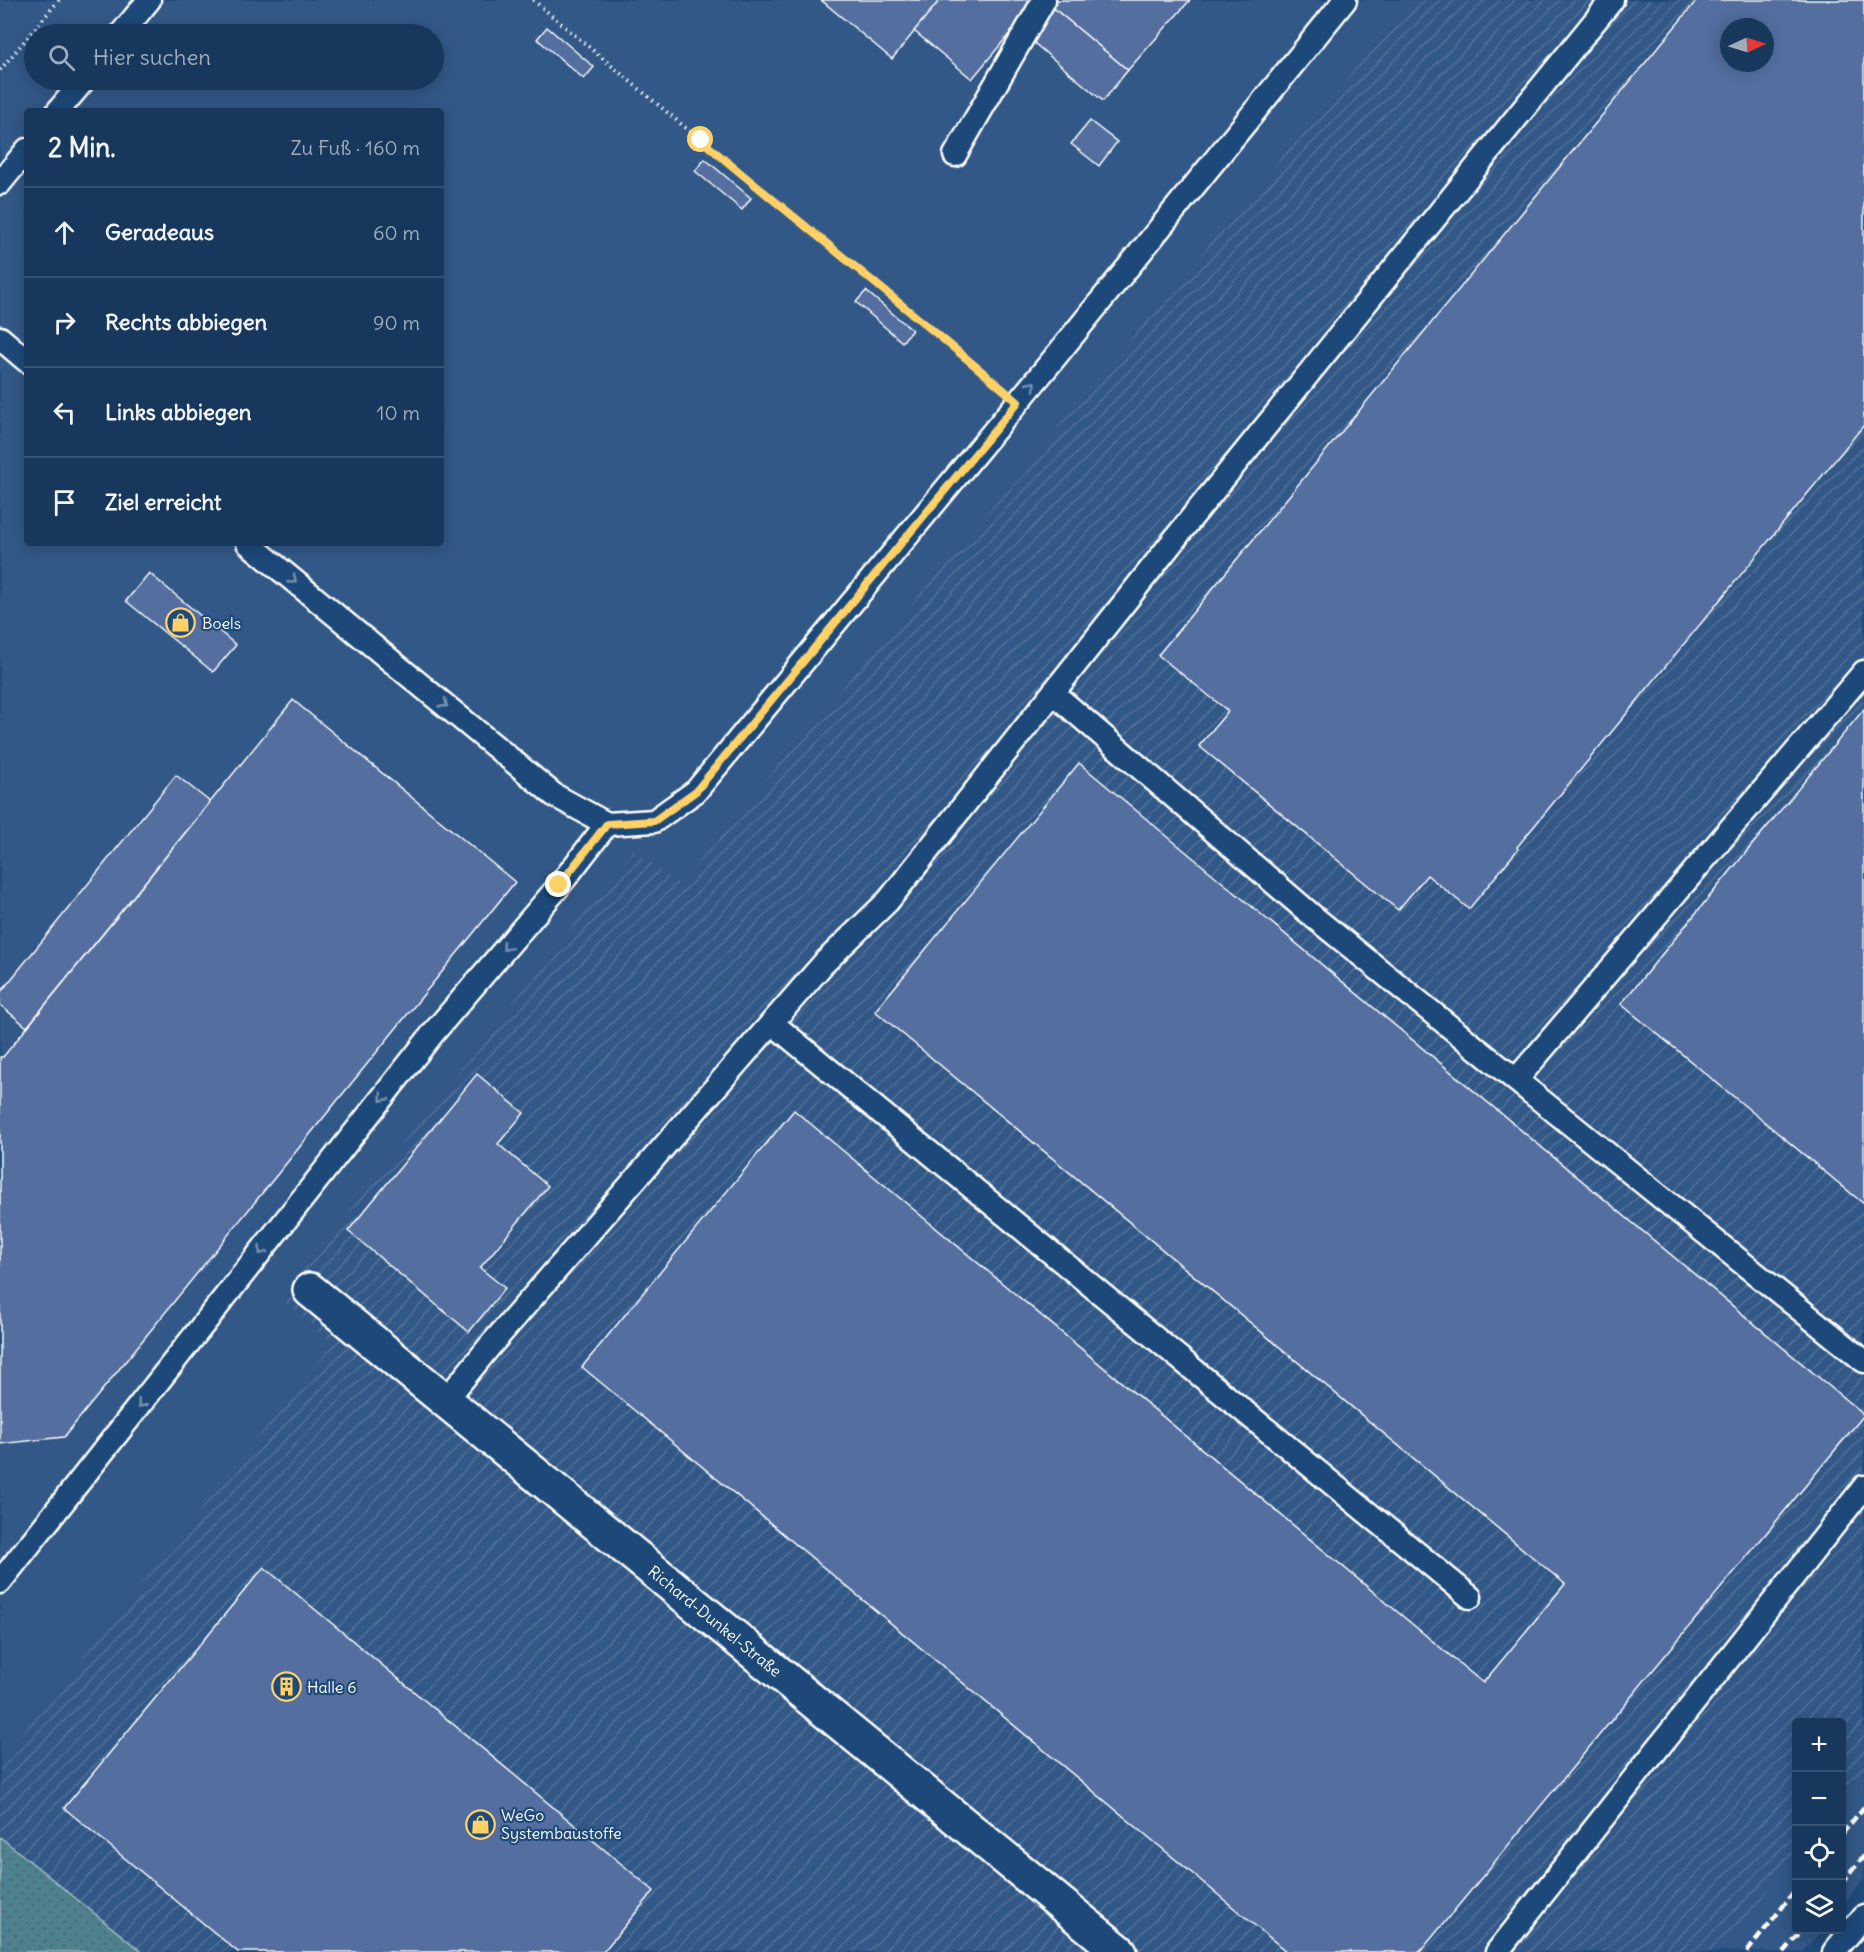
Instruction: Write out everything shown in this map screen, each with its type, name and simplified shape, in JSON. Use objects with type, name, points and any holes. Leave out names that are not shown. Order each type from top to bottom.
[{"type":"street","name":"Richard-Dunkel-Straße","points":[[309,1290],[1120,1952]]},
{"type":"lane","points":[[129,24],[149,0]]},
{"type":"lane","points":[[955,156],[1044,0]]},
{"type":"lane","points":[[252,546],[554,795],[607,824],[654,821],[696,791],[1052,361],[1345,0]]},
{"type":"lane","points":[[446,1400],[489,1347],[824,963],[888,901],[1200,507],[1612,0]]},
{"type":"lane","points":[[61,108],[76,90]]},
{"type":"lane","points":[[0,183],[24,154]]},
{"type":"lane","points":[[0,338],[24,358]]},
{"type":"lane","points":[[1516,1080],[1864,672]]},
{"type":"lane","points":[[1053,693],[1315,918],[1864,1361]]},
{"type":"lane","points":[[0,1582],[434,1032],[559,885],[607,824]]},
{"type":"lane","points":[[772,1023],[1470,1597]]},
{"type":"lane","points":[[1497,1952],[1864,1487]]},
{"type":"lane","points":[[1834,1952],[1864,1916]]},
{"type":"path","points":[[39,24],[59,0]]},
{"type":"path","points":[[533,0],[1018,402]]},
{"type":"path","points":[[0,70],[24,42]]},
{"type":"shaded area","points":[[0,0],[1864,0],[1864,1879],[1846,1901],[1846,1718],[1792,1718],[1792,1934],[1819,1934],[1803,1952],[142,1952],[0,1837]]},
{"type":"shaded area","points":[[1412,0],[1864,0],[1864,1772],[1846,1795],[1846,1718],[1792,1718],[1792,1861],[1720,1952],[142,1952],[0,1837],[0,1761],[333,1344],[281,1298],[634,849],[679,885]]},
{"type":"green space","points":[[0,1837],[142,1952],[0,1952]]},
{"type":"building","points":[[821,0],[940,0],[892,59]]},
{"type":"building","points":[[940,0],[1044,0],[1128,70],[1103,101],[1015,27],[972,79],[914,31]]},
{"type":"building","points":[[1044,0],[1190,0],[1128,70]]},
{"type":"building","points":[[1697,0],[1864,0],[1864,425],[1517,847],[1518,849],[1469,909],[1427,875],[1398,910],[1199,746],[1228,711],[1158,655]]},
{"type":"building","points":[[547,27],[594,67],[584,79],[537,39]]},
{"type":"building","points":[[1090,121],[1117,142],[1099,166],[1071,144]]},
{"type":"building","points":[[705,159],[751,198],[742,210],[695,171]]},
{"type":"building","points":[[866,291],[912,330],[902,342],[856,302]]},
{"type":"building","name":"Boels","points":[[149,573],[236,645],[213,672],[126,601]]},
{"type":"building","points":[[293,700],[515,882],[64,1437],[0,1444],[0,1057],[3,1057]]},
{"type":"building","points":[[1864,709],[1864,1204],[1621,1004]]},
{"type":"building","points":[[1079,763],[1864,1415],[1420,1952],[1287,1952],[582,1367],[794,1110],[1483,1683],[1565,1584],[875,1011]]},
{"type":"building","points":[[176,775],[210,802],[27,1027],[0,1005],[0,993]]},
{"type":"building","points":[[477,1074],[524,1113],[498,1144],[548,1186],[480,1268],[505,1288],[469,1332],[348,1231]]},
{"type":"building","name":"Halle 6","points":[[264,1567],[654,1891],[603,1952],[238,1952],[64,1808]]},
{"type":"railway","points":[[1846,1829],[1864,1807]]},
{"type":"railway","points":[[1844,1880],[1864,1856]]},
{"type":"railway","points":[[1747,1952],[1792,1895]]},
{"type":"railway","points":[[1784,1952],[1800,1934]]},
{"type":"place","name":"Boels","points":[[181,623]]},
{"type":"place","name":"Halle 6","points":[[286,1687]]},
{"type":"place","name":"WeGo Systembaustoffe","points":[[480,1824]]},
{"type":"route","points":[[559,885],[607,824],[654,821],[696,791],[1018,402],[941,336],[701,140]]}]
